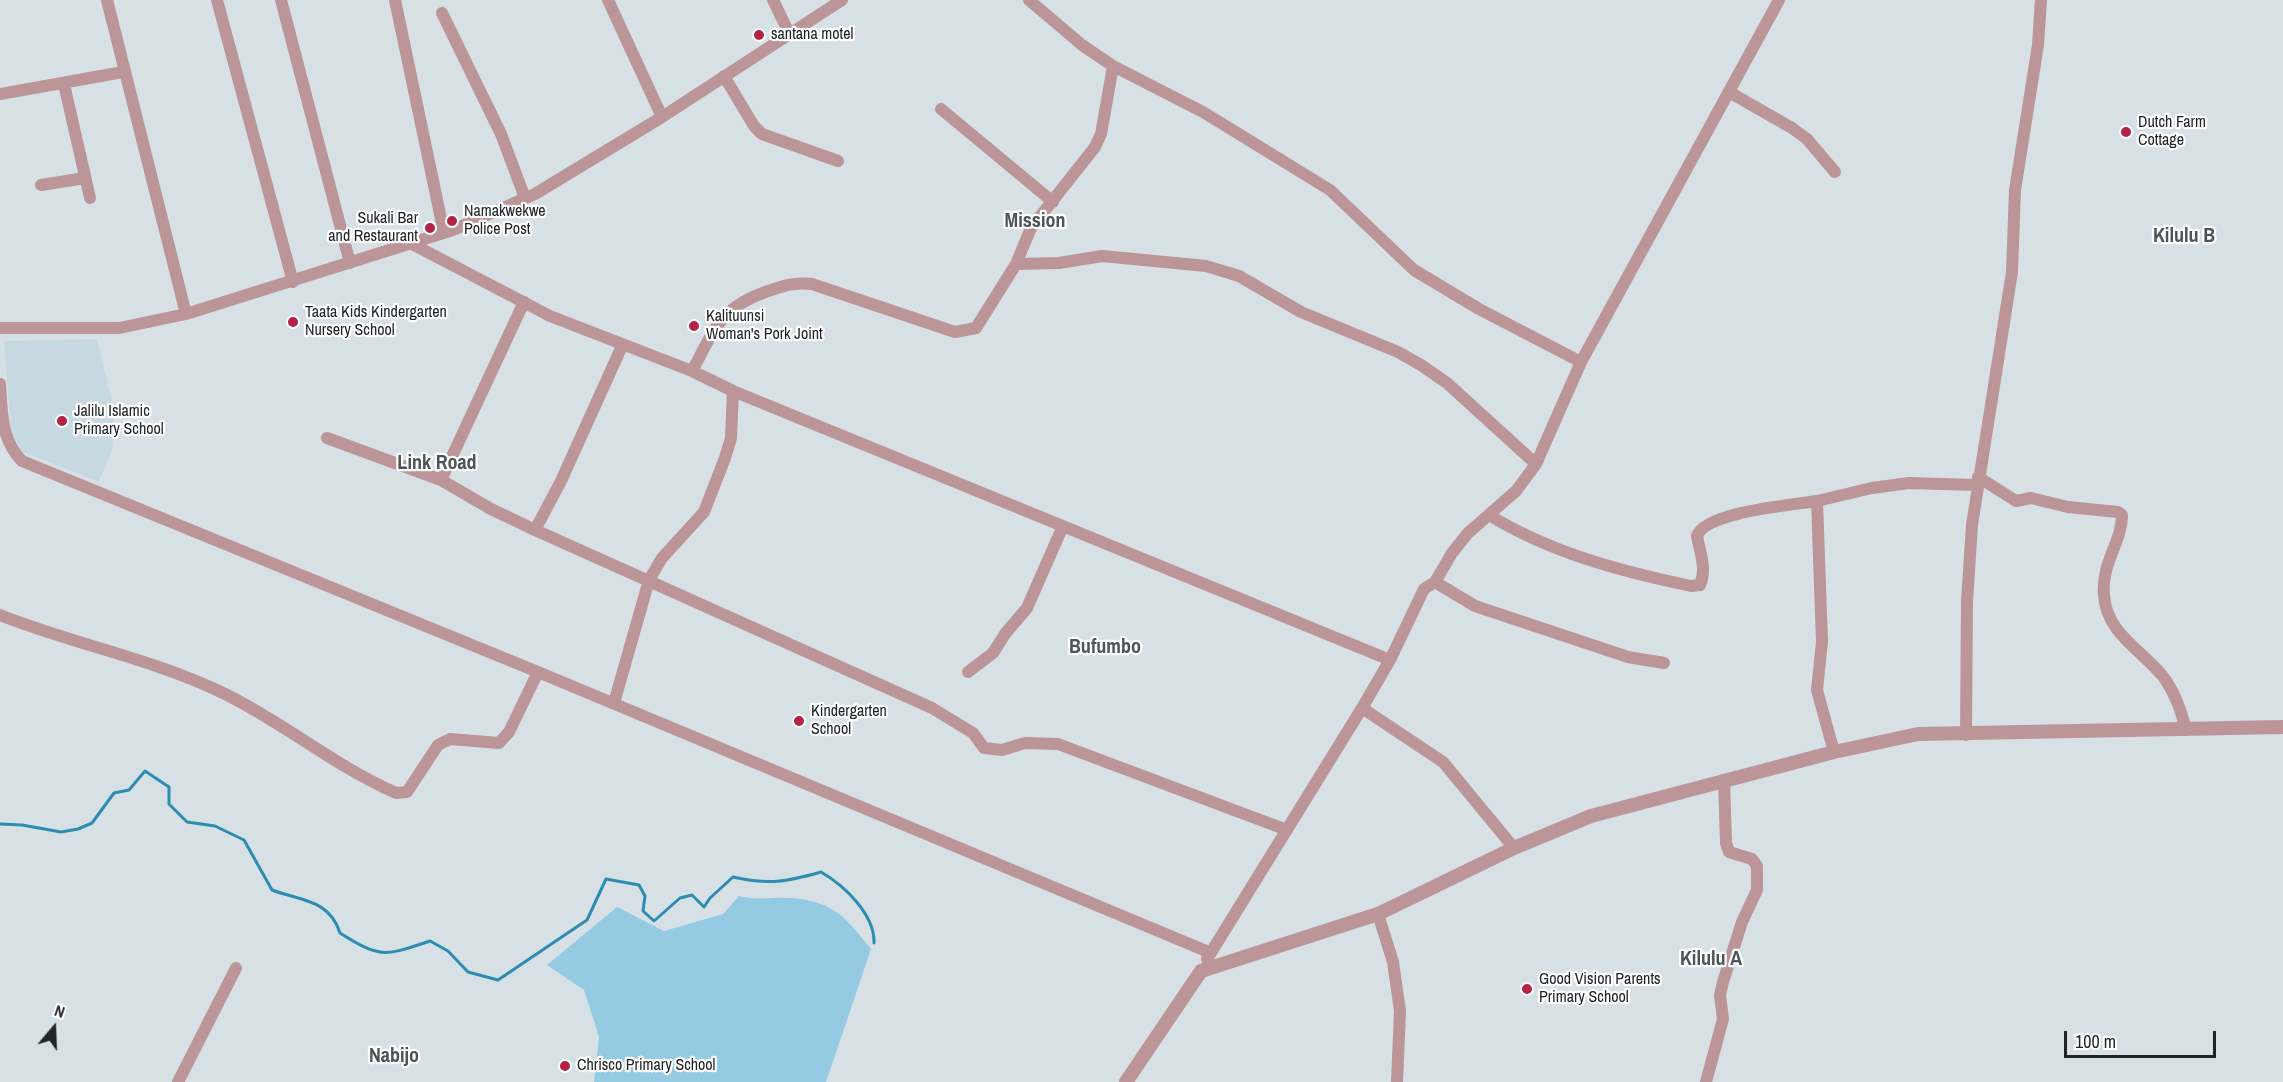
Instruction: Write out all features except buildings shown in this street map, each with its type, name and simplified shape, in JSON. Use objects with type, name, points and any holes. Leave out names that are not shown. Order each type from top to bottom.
[{"type":"street","points":[[107,0],[123,72],[186,314]]},
{"type":"street","points":[[217,0],[293,282]]},
{"type":"street","points":[[280,0],[350,263]]},
{"type":"street","points":[[395,0],[444,233]]},
{"type":"street","points":[[608,0],[662,117]]},
{"type":"street","points":[[773,0],[789,33]]},
{"type":"street","points":[[0,328],[118,328],[186,314],[444,233],[525,198],[662,117],[842,0]]},
{"type":"street","points":[[1029,0],[1082,45],[1113,66],[1203,112],[1330,190],[1414,270],[1479,309],[1581,362]]},
{"type":"street","points":[[1126,1082],[1201,971],[1362,708],[1390,660],[1424,589],[1435,582],[1457,546],[1516,491],[1536,464],[1581,362],[1779,0]]},
{"type":"street","points":[[1966,735],[1967,601],[1972,525],[2012,272],[2015,190],[2038,45],[2042,0]]},
{"type":"street","points":[[442,13],[501,134],[525,198]]},
{"type":"street","points":[[692,371],[719,320],[734,306],[796,282],[812,284],[955,332],[976,328],[1016,264],[1031,228],[1053,202],[1101,134],[1113,66]]},
{"type":"street","points":[[0,94],[123,72]]},
{"type":"street","points":[[724,76],[753,126],[762,134],[772,140],[838,161]]},
{"type":"street","points":[[64,84],[90,198]]},
{"type":"street","points":[[1729,92],[1792,128],[1807,140],[1835,172]]},
{"type":"street","points":[[941,109],[1053,202]]},
{"type":"street","points":[[41,185],[85,178]]},
{"type":"street","points":[[412,244],[524,302],[622,346],[692,371],[734,391],[1390,660]]},
{"type":"street","points":[[1016,264],[1059,263],[1102,256],[1206,266],[1239,276],[1301,312],[1398,352],[1421,365],[1447,383],[1536,464]]},
{"type":"street","points":[[441,480],[524,302]]},
{"type":"street","points":[[535,530],[561,481],[622,346]]},
{"type":"street","points":[[0,384],[2,434],[22,461],[614,703],[1211,953]]},
{"type":"street","points":[[614,703],[649,580],[662,558],[704,512],[731,438],[734,391]]},
{"type":"street","points":[[327,438],[441,480],[490,509],[535,530],[932,708],[973,733],[984,748],[1002,750],[1025,743],[1058,744],[1287,830]]},
{"type":"street","points":[[1489,515],[1544,545],[1620,571],[1691,586],[1700,585],[1702,579],[1703,560],[1697,536],[1707,525],[1742,513],[1817,501],[1872,488],[1910,483],[1978,481],[2016,501],[2031,498],[2068,507],[2118,512],[2122,515],[2104,570],[2103,597],[2107,613],[2125,640],[2164,678],[2177,698],[2186,730]]},
{"type":"street","points":[[1817,501],[1822,642],[1817,690],[1834,752]]},
{"type":"street","points":[[968,672],[993,652],[1005,634],[1028,608],[1063,526]]},
{"type":"street","points":[[1435,582],[1475,606],[1628,657],[1664,663]]},
{"type":"street","points":[[0,615],[58,636],[137,658],[220,692],[396,793],[407,792],[438,745],[450,739],[499,743],[509,732],[538,672]]},
{"type":"street","points":[[1362,708],[1443,762],[1514,848]]},
{"type":"street","points":[[1201,971],[1378,914],[1514,848],[1591,816],[1834,752],[1918,734],[1966,735],[2050,730],[2283,727]]},
{"type":"street","points":[[1706,1082],[1723,1019],[1720,995],[1723,982],[1742,922],[1757,890],[1757,866],[1752,860],[1737,857],[1729,852],[1726,843],[1724,780]]},
{"type":"street","points":[[1378,914],[1393,962],[1400,1011],[1397,1082]]},
{"type":"street","points":[[178,1082],[236,969]]},
{"type":"shaded area","name":"Jalilu Islamic Primary School","points":[[97,339],[114,410],[113,447],[99,482],[21,451],[11,432],[4,341]]},
{"type":"shaded area","points":[[739,896],[759,899],[791,898],[829,907],[854,928],[871,949],[826,1082],[594,1082],[599,1037],[584,990],[547,965],[617,907],[664,931],[723,914]]},
{"type":"waterway","points":[[0,824],[22,825],[61,832],[78,829],[92,823],[114,793],[129,790],[145,771],[169,787],[169,804],[187,822],[215,826],[244,840],[272,890],[321,907],[329,913],[340,933],[365,947],[384,952],[403,950],[430,941],[448,951],[468,972],[498,980],[587,920],[606,879],[639,885],[645,896],[643,911],[654,921],[680,898],[692,895],[704,907],[710,898],[733,877],[757,881],[777,881],[821,872],[840,885],[857,902],[870,922],[874,943]]},
{"type":"place","name":"santana motel","points":[[759,35]]},
{"type":"place","name":"Dutch Farm Cottage","points":[[2126,132]]},
{"type":"place","name":"Namakwekwe Police Post","points":[[452,221]]},
{"type":"place","name":"Sukali Bar and Restaurant","points":[[430,228]]},
{"type":"place","name":"Taata Kids Kindergarten Nursery School","points":[[293,322]]},
{"type":"place","name":"Kalituunsi Woman's Pork Joint","points":[[694,326]]},
{"type":"place","name":"Jalilu Islamic Primary School","points":[[62,421]]},
{"type":"place","name":"Kindergarten School","points":[[799,721]]},
{"type":"place","name":"Good Vision Parents Primary School","points":[[1527,989]]},
{"type":"place","name":"Chrisco Primary School","points":[[565,1066]]},
{"type":"district","name":"Mission","points":[[1035,222]]},
{"type":"district","name":"Kilulu B","points":[[2184,237]]},
{"type":"district","name":"Link Road","points":[[437,464]]},
{"type":"district","name":"Bufumbo","points":[[1105,648]]},
{"type":"district","name":"Kilulu A","points":[[1711,960]]},
{"type":"district","name":"Nabijo","points":[[394,1057]]}]
